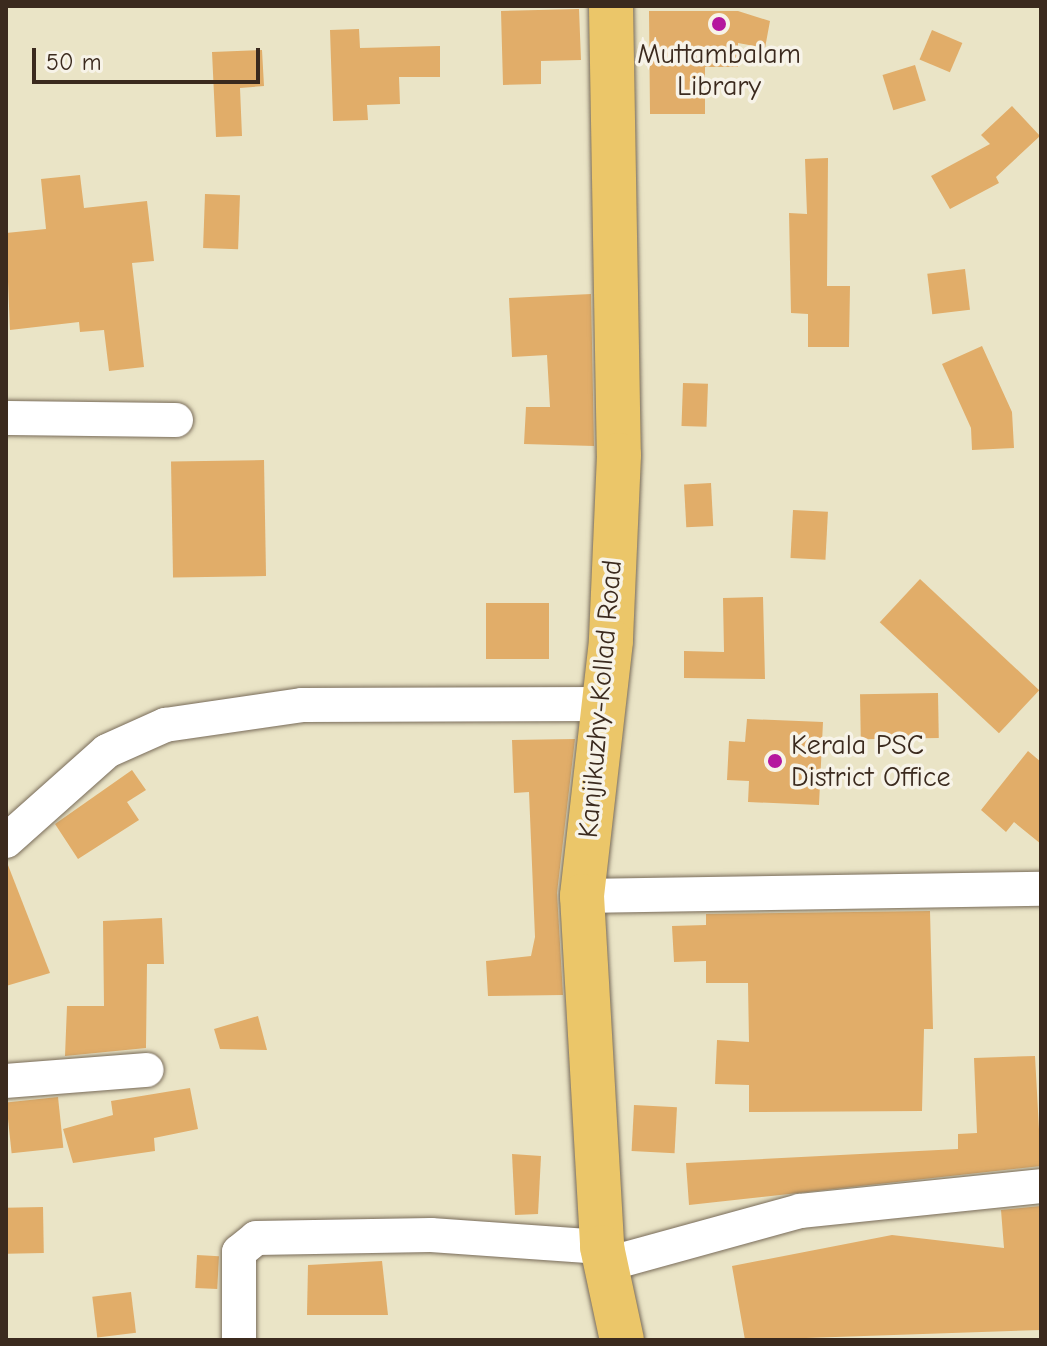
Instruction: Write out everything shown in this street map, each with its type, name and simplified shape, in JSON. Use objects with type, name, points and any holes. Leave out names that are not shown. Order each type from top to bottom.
[{"type":"main road","name":"Kanjikuzhy-Kollad Road","points":[[611,6],[619,455],[611,641],[599,704],[582,896],[603,1256],[622,1340]]},
{"type":"street","points":[[6,418],[176,420]]},
{"type":"street","points":[[6,841],[107,751],[165,725],[302,705],[599,704]]},
{"type":"street","points":[[582,896],[1041,889]]},
{"type":"street","points":[[6,1081],[147,1070]]},
{"type":"street","points":[[239,1340],[239,1252],[256,1238],[431,1235],[603,1256],[800,1211],[1041,1186]]},
{"type":"building","points":[[579,9],[581,60],[541,61],[541,84],[503,85],[501,11]]},
{"type":"building","points":[[649,11],[738,11],[770,21],[765,48],[738,43],[738,67],[705,67],[705,114],[650,114]]},
{"type":"building","points":[[359,29],[360,48],[440,46],[440,77],[399,77],[400,104],[367,105],[368,120],[333,121],[330,30]]},
{"type":"building","points":[[932,30],[962,43],[950,72],[919,59]]},
{"type":"building","points":[[262,50],[264,86],[240,88],[242,136],[216,137],[212,52]]},
{"type":"building","points":[[915,65],[926,100],[893,110],[882,75]]},
{"type":"building","points":[[1012,106],[1040,136],[996,177],[999,183],[950,209],[931,176],[990,144],[981,135]]},
{"type":"building","points":[[828,158],[827,286],[850,286],[849,347],[808,347],[808,314],[791,313],[789,213],[807,214],[805,159]]},
{"type":"building","points":[[80,175],[84,208],[147,201],[154,261],[132,263],[144,367],[109,371],[104,330],[80,332],[79,322],[10,330],[6,233],[46,229],[41,179]]},
{"type":"building","points":[[205,194],[240,195],[238,249],[203,248]]},
{"type":"building","points":[[965,269],[970,310],[932,314],[927,274]]},
{"type":"building","points":[[591,294],[594,446],[524,444],[526,407],[550,407],[547,355],[512,357],[509,298]]},
{"type":"building","points":[[982,346],[1012,412],[1014,448],[972,450],[971,428],[942,364]]},
{"type":"building","points":[[683,383],[708,384],[706,427],[681,426]]},
{"type":"building","points":[[264,460],[266,576],[173,578],[171,462]]},
{"type":"building","points":[[711,483],[713,526],[686,527],[684,484]]},
{"type":"building","points":[[793,510],[828,512],[825,560],[790,558]]},
{"type":"building","points":[[920,579],[1039,690],[999,733],[880,622]]},
{"type":"building","points":[[763,597],[765,679],[684,678],[684,651],[724,652],[723,598]]},
{"type":"building","points":[[486,603],[549,603],[549,659],[486,659]]},
{"type":"building","points":[[938,693],[939,738],[861,739],[860,694]]},
{"type":"building","name":"Kerala PSC District Office","points":[[747,719],[823,722],[819,805],[748,802],[749,781],[727,780],[729,741],[745,742]]},
{"type":"building","points":[[575,739],[557,893],[563,995],[488,996],[486,961],[531,956],[535,937],[529,792],[514,793],[512,740]]},
{"type":"building","points":[[1028,751],[1041,762],[1041,844],[1014,822],[1006,832],[981,810]]},
{"type":"building","points":[[132,770],[146,790],[127,802],[139,820],[78,859],[55,824]]},
{"type":"building","points":[[6,860],[50,973],[6,986]]},
{"type":"building","points":[[930,911],[933,1029],[924,1029],[922,1111],[749,1112],[749,1085],[715,1084],[717,1040],[749,1042],[748,983],[706,983],[706,961],[674,962],[672,926],[706,925],[706,914]]},
{"type":"building","points":[[162,918],[164,964],[147,964],[146,1048],[65,1056],[67,1006],[104,1006],[103,921]]},
{"type":"building","points":[[258,1016],[267,1050],[220,1049],[214,1029]]},
{"type":"building","points":[[1035,1056],[1041,1166],[689,1205],[686,1163],[958,1149],[958,1134],[977,1133],[974,1058]]},
{"type":"building","points":[[190,1088],[198,1129],[154,1138],[155,1151],[73,1163],[63,1129],[113,1115],[111,1101]]},
{"type":"building","points":[[58,1097],[63,1148],[12,1153],[6,1102]]},
{"type":"building","points":[[634,1105],[677,1107],[675,1153],[632,1151]]},
{"type":"building","points":[[512,1154],[541,1156],[538,1214],[515,1215]]},
{"type":"building","points":[[1041,1206],[1041,1330],[745,1340],[732,1266],[892,1235],[1004,1248],[1001,1210]]},
{"type":"building","points":[[43,1207],[44,1253],[7,1254],[6,1208]]},
{"type":"building","points":[[197,1255],[219,1256],[217,1289],[195,1288]]},
{"type":"building","points":[[382,1261],[388,1315],[307,1315],[308,1265]]},
{"type":"building","points":[[131,1292],[136,1333],[97,1337],[92,1297]]},
{"type":"place","name":"Muttambalam Library","points":[[719,24]]},
{"type":"place","name":"Kerala PSC District Office","points":[[775,761]]}]
